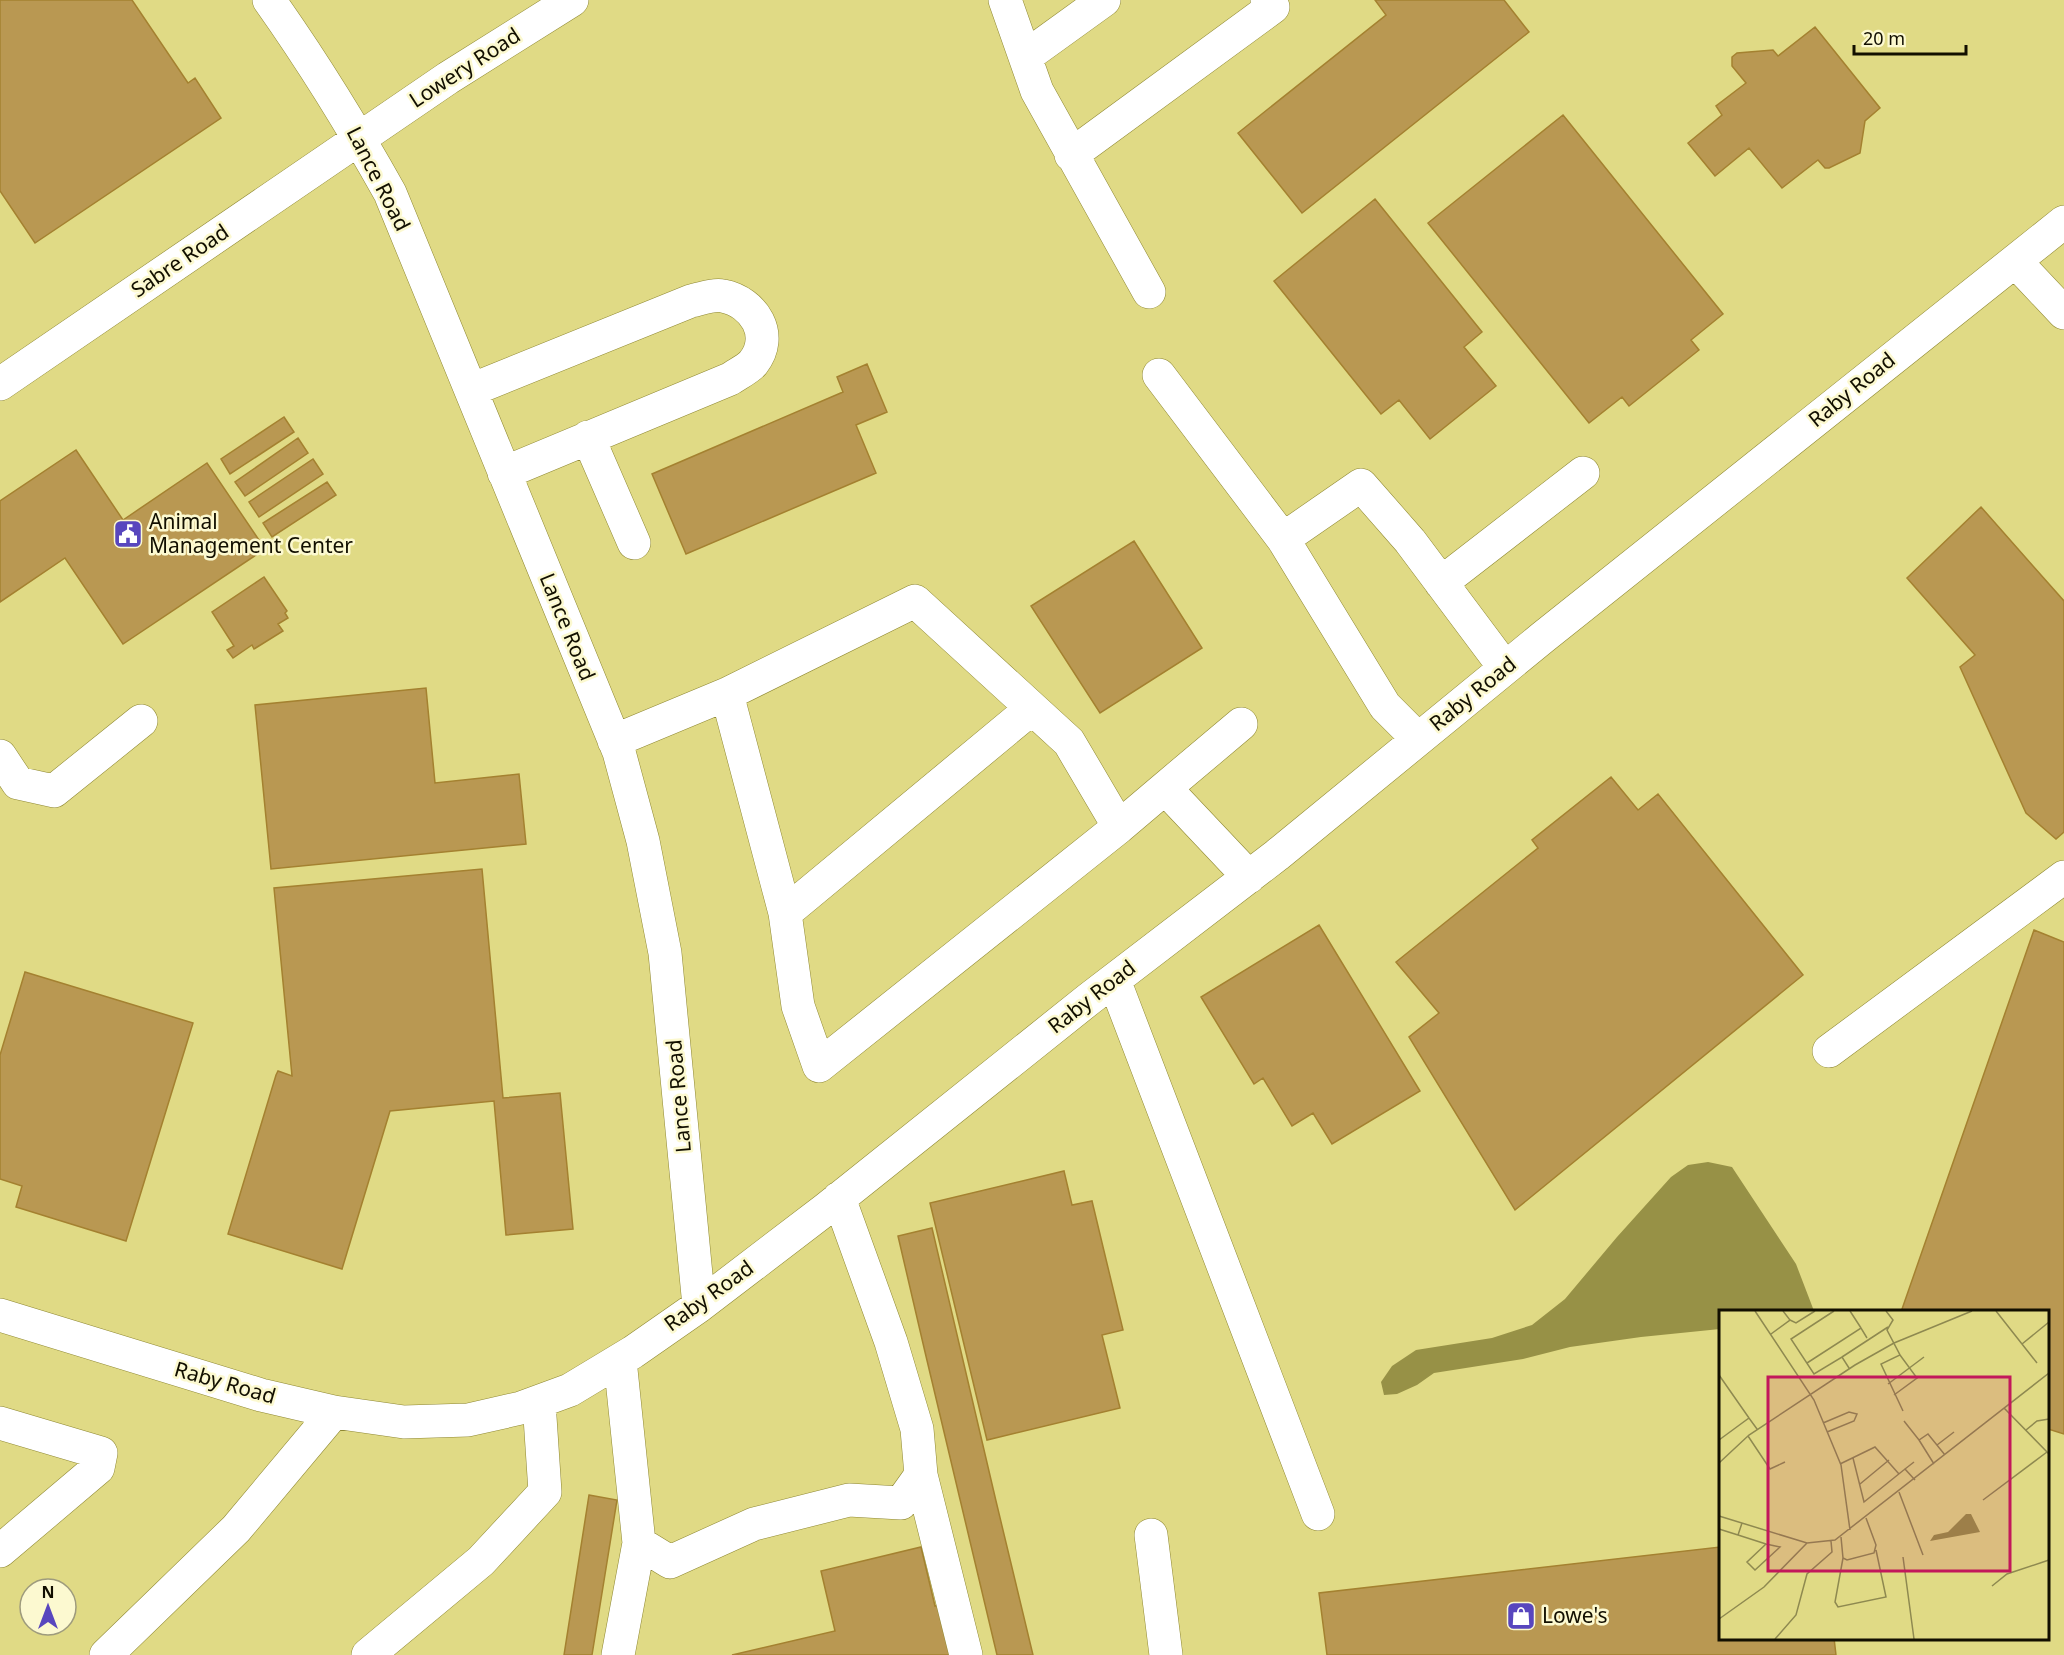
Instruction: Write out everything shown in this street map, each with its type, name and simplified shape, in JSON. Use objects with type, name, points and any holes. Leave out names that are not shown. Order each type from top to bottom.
[{"type":"street","name":"Lance Road","points":[[269,0],[359,138],[390,193],[614,741],[643,841],[665,953],[699,1306]]},
{"type":"street","name":"Lowery Road","points":[[359,138],[448,78],[573,0]]},
{"type":"street","points":[[1005,0],[1037,91],[1149,292]]},
{"type":"street","points":[[1025,57],[1104,0]]},
{"type":"street","points":[[1071,154],[1273,7],[1267,0]]},
{"type":"street","name":"Sabre Road","points":[[0,384],[359,138]]},
{"type":"street","name":"Raby Road","points":[[0,1315],[261,1395],[334,1412],[404,1422],[468,1420],[521,1408],[570,1390],[620,1360],[699,1306],[839,1198],[1113,980],[1249,877],[1505,668],[2064,222]]},
{"type":"street","points":[[2015,261],[2064,313]]},
{"type":"street","points":[[471,390],[691,301],[721,295],[744,303],[758,319],[763,343],[753,363],[730,379],[504,473]]},
{"type":"street","points":[[1159,375],[1282,539],[1385,706],[1418,739]]},
{"type":"street","points":[[588,437],[634,543]]},
{"type":"street","points":[[1441,583],[1583,473]]},
{"type":"street","points":[[1282,539],[1361,485],[1410,542],[1505,668]]},
{"type":"street","points":[[614,741],[727,694],[915,601],[1069,742],[1119,827]]},
{"type":"street","points":[[727,694],[784,913],[798,1006],[819,1066],[1119,827],[1241,724]]},
{"type":"street","points":[[784,913],[1031,709]]},
{"type":"street","points":[[0,756],[18,783],[54,791],[141,721]]},
{"type":"street","points":[[1165,788],[1249,877]]},
{"type":"street","points":[[1829,1051],[2064,877]]},
{"type":"street","points":[[1113,980],[1318,1514]]},
{"type":"street","points":[[839,1198],[891,1342],[917,1429],[921,1475],[966,1655]]},
{"type":"street","points":[[618,1655],[639,1543],[620,1360]]},
{"type":"street","points":[[368,1655],[481,1561],[545,1492],[539,1402]]},
{"type":"street","points":[[106,1655],[236,1529],[334,1412]]},
{"type":"street","points":[[0,1423],[101,1453],[98,1468],[0,1551]]},
{"type":"street","points":[[639,1543],[670,1562],[754,1524],[849,1500],[901,1503],[921,1475]]},
{"type":"street","points":[[1151,1535],[1166,1655]]},
{"type":"shaded area","points":[[1708,1162],[1732,1167],[1796,1264],[1814,1310],[1719,1310],[1719,1329],[1570,1347],[1523,1359],[1434,1373],[1417,1385],[1397,1394],[1384,1395],[1381,1382],[1392,1366],[1416,1350],[1492,1338],[1532,1325],[1565,1299],[1671,1177],[1688,1165]]},
{"type":"building","points":[[0,0],[132,0],[188,83],[195,78],[221,118],[35,243],[0,191]]},
{"type":"building","points":[[1375,0],[1504,0],[1529,32],[1302,213],[1238,133],[1386,15]]},
{"type":"building","points":[[1815,27],[1880,108],[1865,121],[1860,153],[1829,168],[1825,168],[1818,160],[1782,188],[1749,148],[1715,176],[1688,143],[1722,115],[1716,106],[1746,83],[1732,66],[1732,57],[1737,53],[1773,50],[1778,56]]},
{"type":"building","points":[[1563,115],[1723,314],[1691,340],[1699,350],[1629,406],[1622,397],[1589,423],[1428,223]]},
{"type":"building","points":[[1375,199],[1482,332],[1464,347],[1496,386],[1430,439],[1399,400],[1381,414],[1274,281]]},
{"type":"building","points":[[867,364],[887,412],[856,425],[876,473],[686,554],[652,474],[843,392],[837,377]]},
{"type":"building","points":[[284,417],[294,432],[230,474],[221,459]]},
{"type":"building","points":[[298,438],[308,453],[245,496],[235,482]]},
{"type":"building","name":"Animal Management Center","points":[[76,450],[123,520],[207,463],[265,549],[123,644],[65,558],[0,602],[0,501]]},
{"type":"building","points":[[313,459],[323,474],[259,517],[249,502]]},
{"type":"building","points":[[327,482],[336,495],[272,537],[263,523]]},
{"type":"building","points":[[1981,507],[2064,601],[2064,832],[2056,839],[2026,813],[1960,667],[1975,655],[1907,578]]},
{"type":"building","points":[[1134,541],[1202,648],[1100,713],[1031,606]]},
{"type":"building","points":[[264,577],[287,611],[285,613],[288,618],[278,624],[283,631],[254,649],[252,645],[233,658],[227,650],[234,646],[212,612]]},
{"type":"building","points":[[426,688],[435,783],[519,774],[526,844],[271,869],[255,705]]},
{"type":"building","points":[[1611,777],[1638,810],[1658,794],[1803,975],[1515,1210],[1409,1037],[1439,1013],[1396,962],[1538,848],[1532,840]]},
{"type":"building","points":[[482,869],[503,1098],[560,1093],[573,1229],[506,1235],[494,1101],[390,1111],[342,1269],[228,1234],[276,1075],[278,1071],[292,1076],[274,888]]},
{"type":"building","points":[[1319,925],[1420,1091],[1332,1144],[1313,1113],[1292,1126],[1263,1078],[1254,1084],[1201,997]]},
{"type":"building","points":[[2034,930],[2064,942],[2064,1434],[2049,1429],[2049,1310],[1902,1310]]},
{"type":"building","points":[[25,972],[193,1023],[126,1241],[16,1207],[22,1186],[0,1179],[0,1055]]},
{"type":"building","points":[[1064,1171],[1072,1205],[1092,1201],[1123,1330],[1102,1335],[1120,1408],[987,1440],[930,1203]]},
{"type":"building","points":[[932,1228],[1033,1655],[997,1655],[925,1352],[898,1236]]},
{"type":"building","points":[[589,1495],[617,1500],[592,1655],[564,1655]]},
{"type":"building","points":[[921,1547],[935,1606],[940,1605],[952,1655],[732,1655],[835,1631],[821,1571]]},
{"type":"building","name":"Lowe's","points":[[1719,1547],[1719,1640],[1834,1640],[1836,1655],[1327,1655],[1319,1593]]},
{"type":"place","name":"Animal Management Center","points":[[128,534]]},
{"type":"place","name":"Lowe's","points":[[1521,1616]]}]
